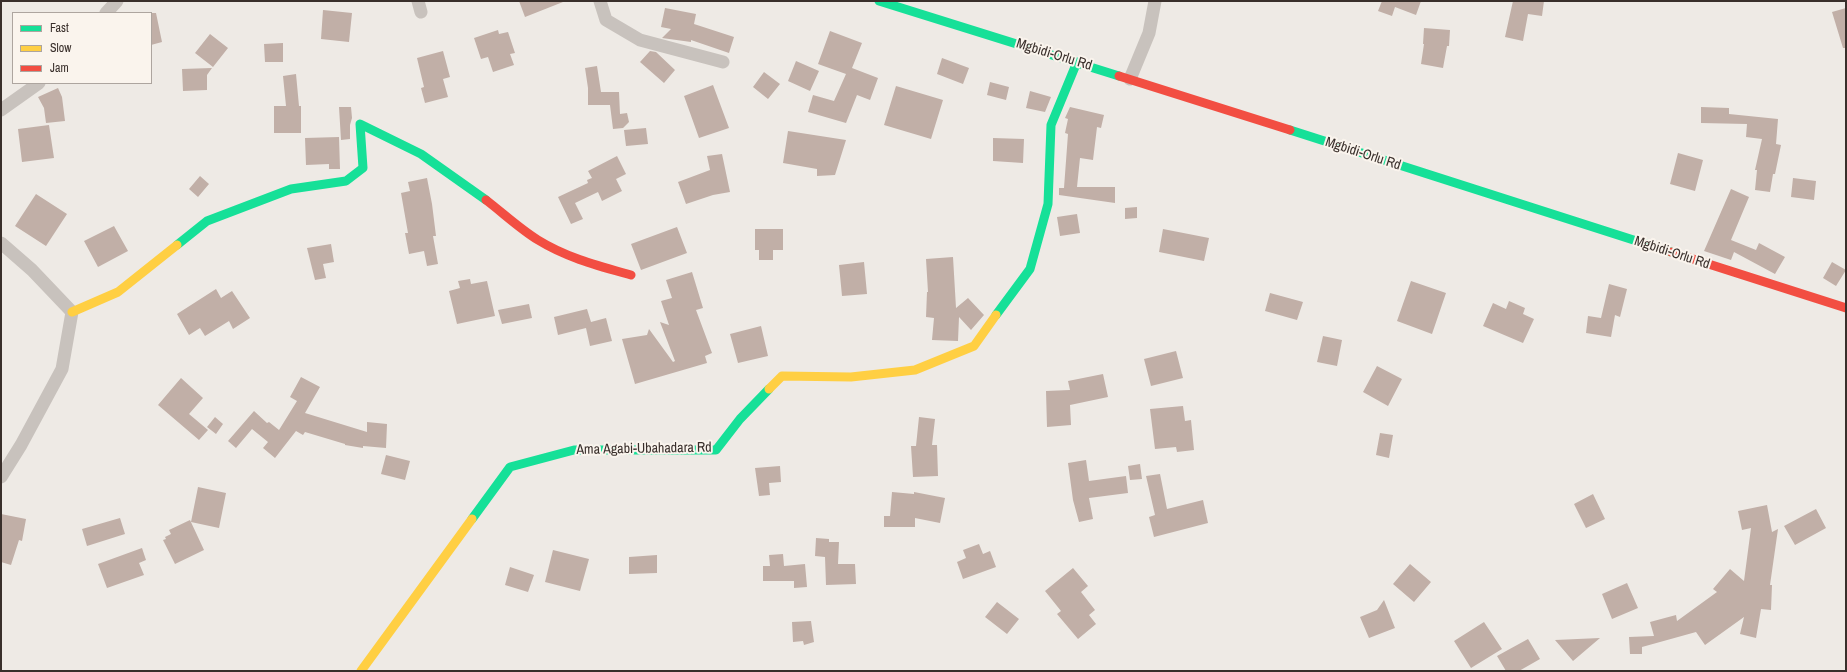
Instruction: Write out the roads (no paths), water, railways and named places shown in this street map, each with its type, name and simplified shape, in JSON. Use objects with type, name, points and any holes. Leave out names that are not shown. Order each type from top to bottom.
[{"type":"street","points":[[107,12],[117,1]]},
{"type":"street","points":[[600,1],[606,20],[640,40],[723,62]]},
{"type":"street","name":"Mgbidi-Orlu Rd","points":[[879,1],[1077,62],[1846,308]]},
{"type":"street","points":[[1130,79],[1149,33],[1155,1]]},
{"type":"street","name":"Ama Agabi-Ubahadara Rd","points":[[361,671],[510,467],[574,450],[716,450],[740,419],[782,376],[851,377],[915,370],[974,346],[1030,269],[1048,204],[1051,125],[1077,62]]},
{"type":"street","points":[[1,110],[38,84]]},
{"type":"street","points":[[72,312],[118,292],[208,222],[291,189],[346,181],[363,168],[360,124],[421,154],[486,200],[538,240],[563,253],[588,263],[631,275]]},
{"type":"street","points":[[1,243],[32,270],[72,312]]},
{"type":"street","points":[[1,477],[21,445],[62,369],[72,312]]}]
